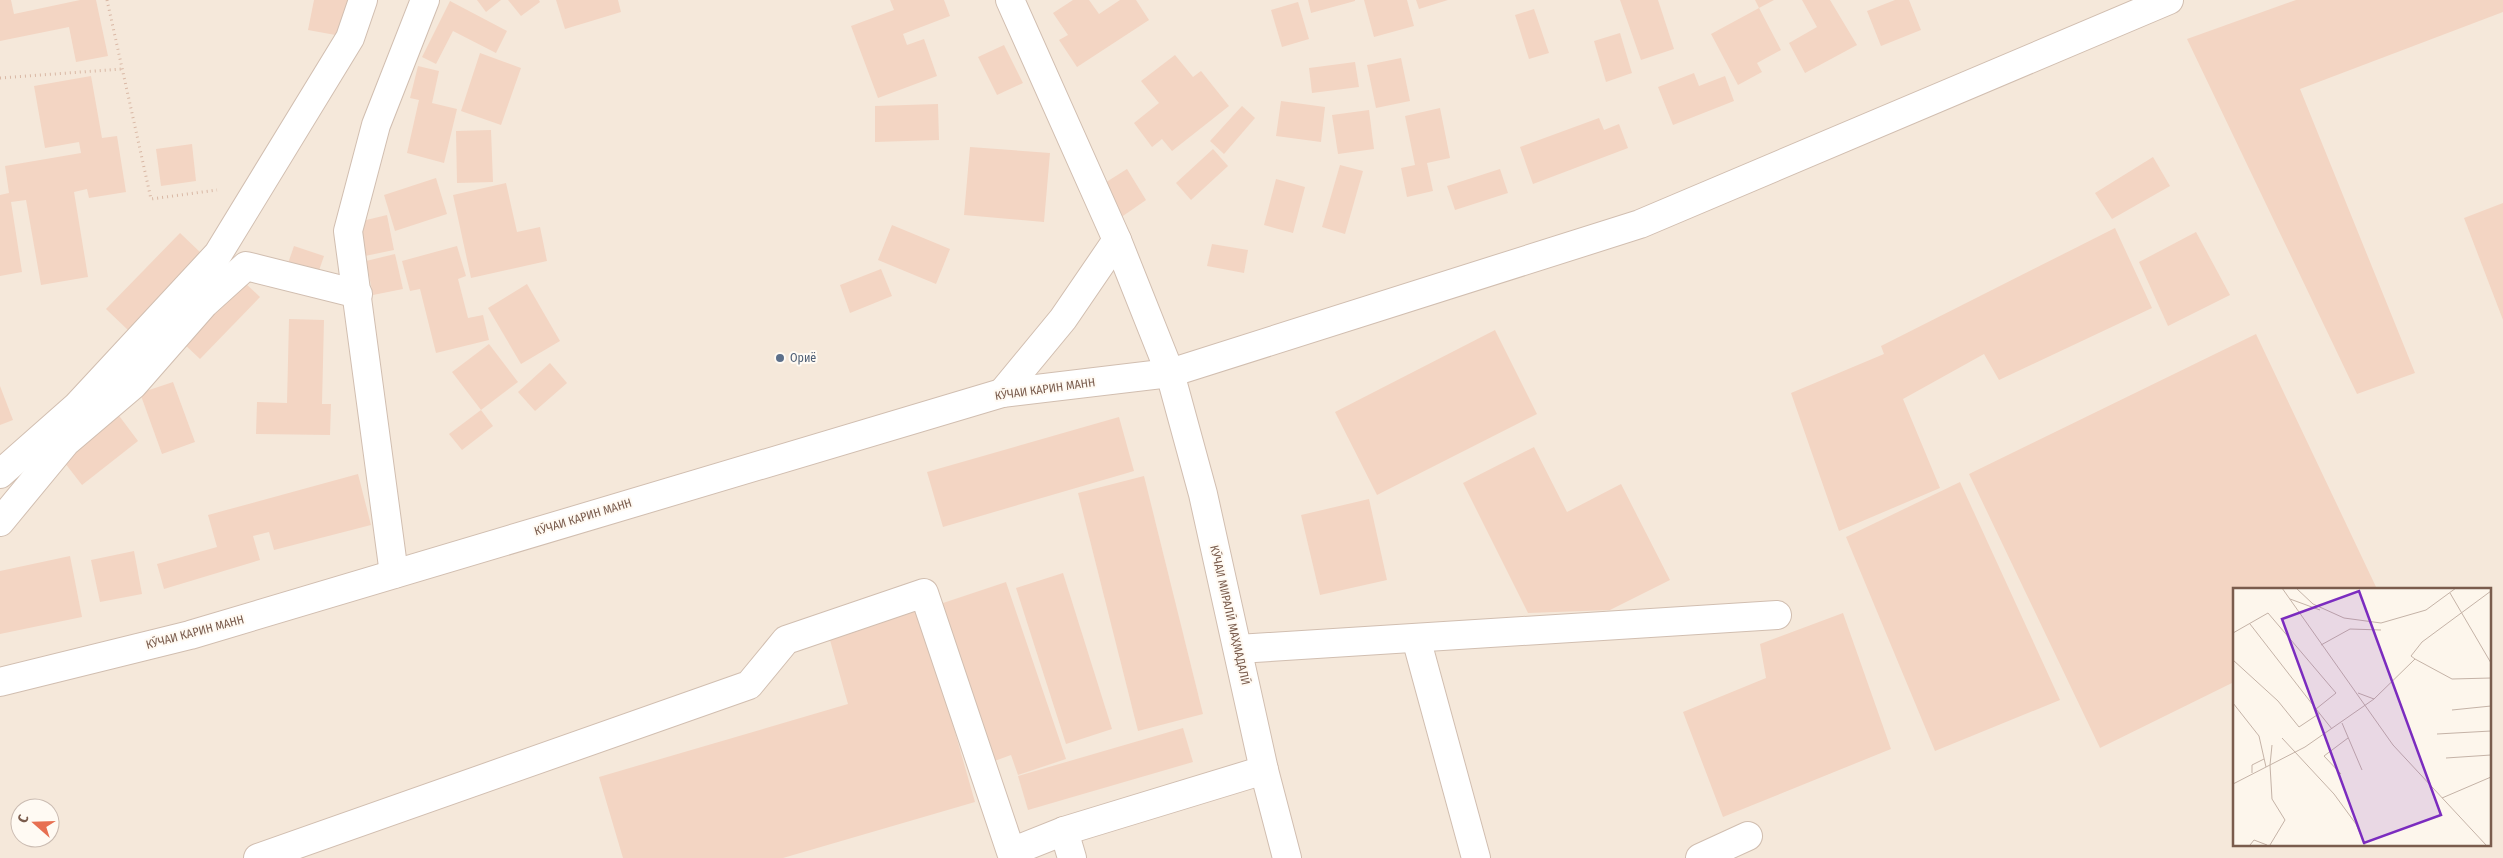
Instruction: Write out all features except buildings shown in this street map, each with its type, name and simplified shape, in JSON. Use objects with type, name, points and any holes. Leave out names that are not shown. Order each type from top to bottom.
[{"type":"street","points":[[0,474],[77,406],[218,254],[350,38],[364,0]]},
{"type":"street","points":[[394,574],[358,294],[348,231],[376,125],[425,0]]},
{"type":"street","name":"КӮЧАИ МИРАЛӢ МАҲМАДАЛӢ","points":[[1010,0],[1116,240],[1170,373],[1203,494],[1264,770],[1286,858]]},
{"type":"street","name":"КӮЧАИ КАРИН МАНН","points":[[0,682],[190,635],[1002,392],[1170,373],[1640,224],[2169,0]]},
{"type":"street","points":[[1002,392],[1063,319],[1116,240]]},
{"type":"street","points":[[0,522],[66,442],[132,385],[204,304],[246,266],[358,294]]},
{"type":"street","points":[[258,858],[749,685],[786,640],[924,594],[1001,855],[1064,830],[1264,770]]},
{"type":"street","points":[[1238,649],[1777,616]]},
{"type":"street","points":[[1416,638],[1476,858]]},
{"type":"street","points":[[1064,830],[1072,858]]},
{"type":"street","points":[[1700,858],[1748,836]]},
{"type":"path","points":[[107,0],[151,199],[217,189],[233,231]]},
{"type":"path","points":[[0,78],[122,70]]},
{"type":"shaded area","points":[[0,0],[2503,0],[2503,858],[0,858]]},
{"type":"place","name":"Ориё","points":[[780,358]]}]
